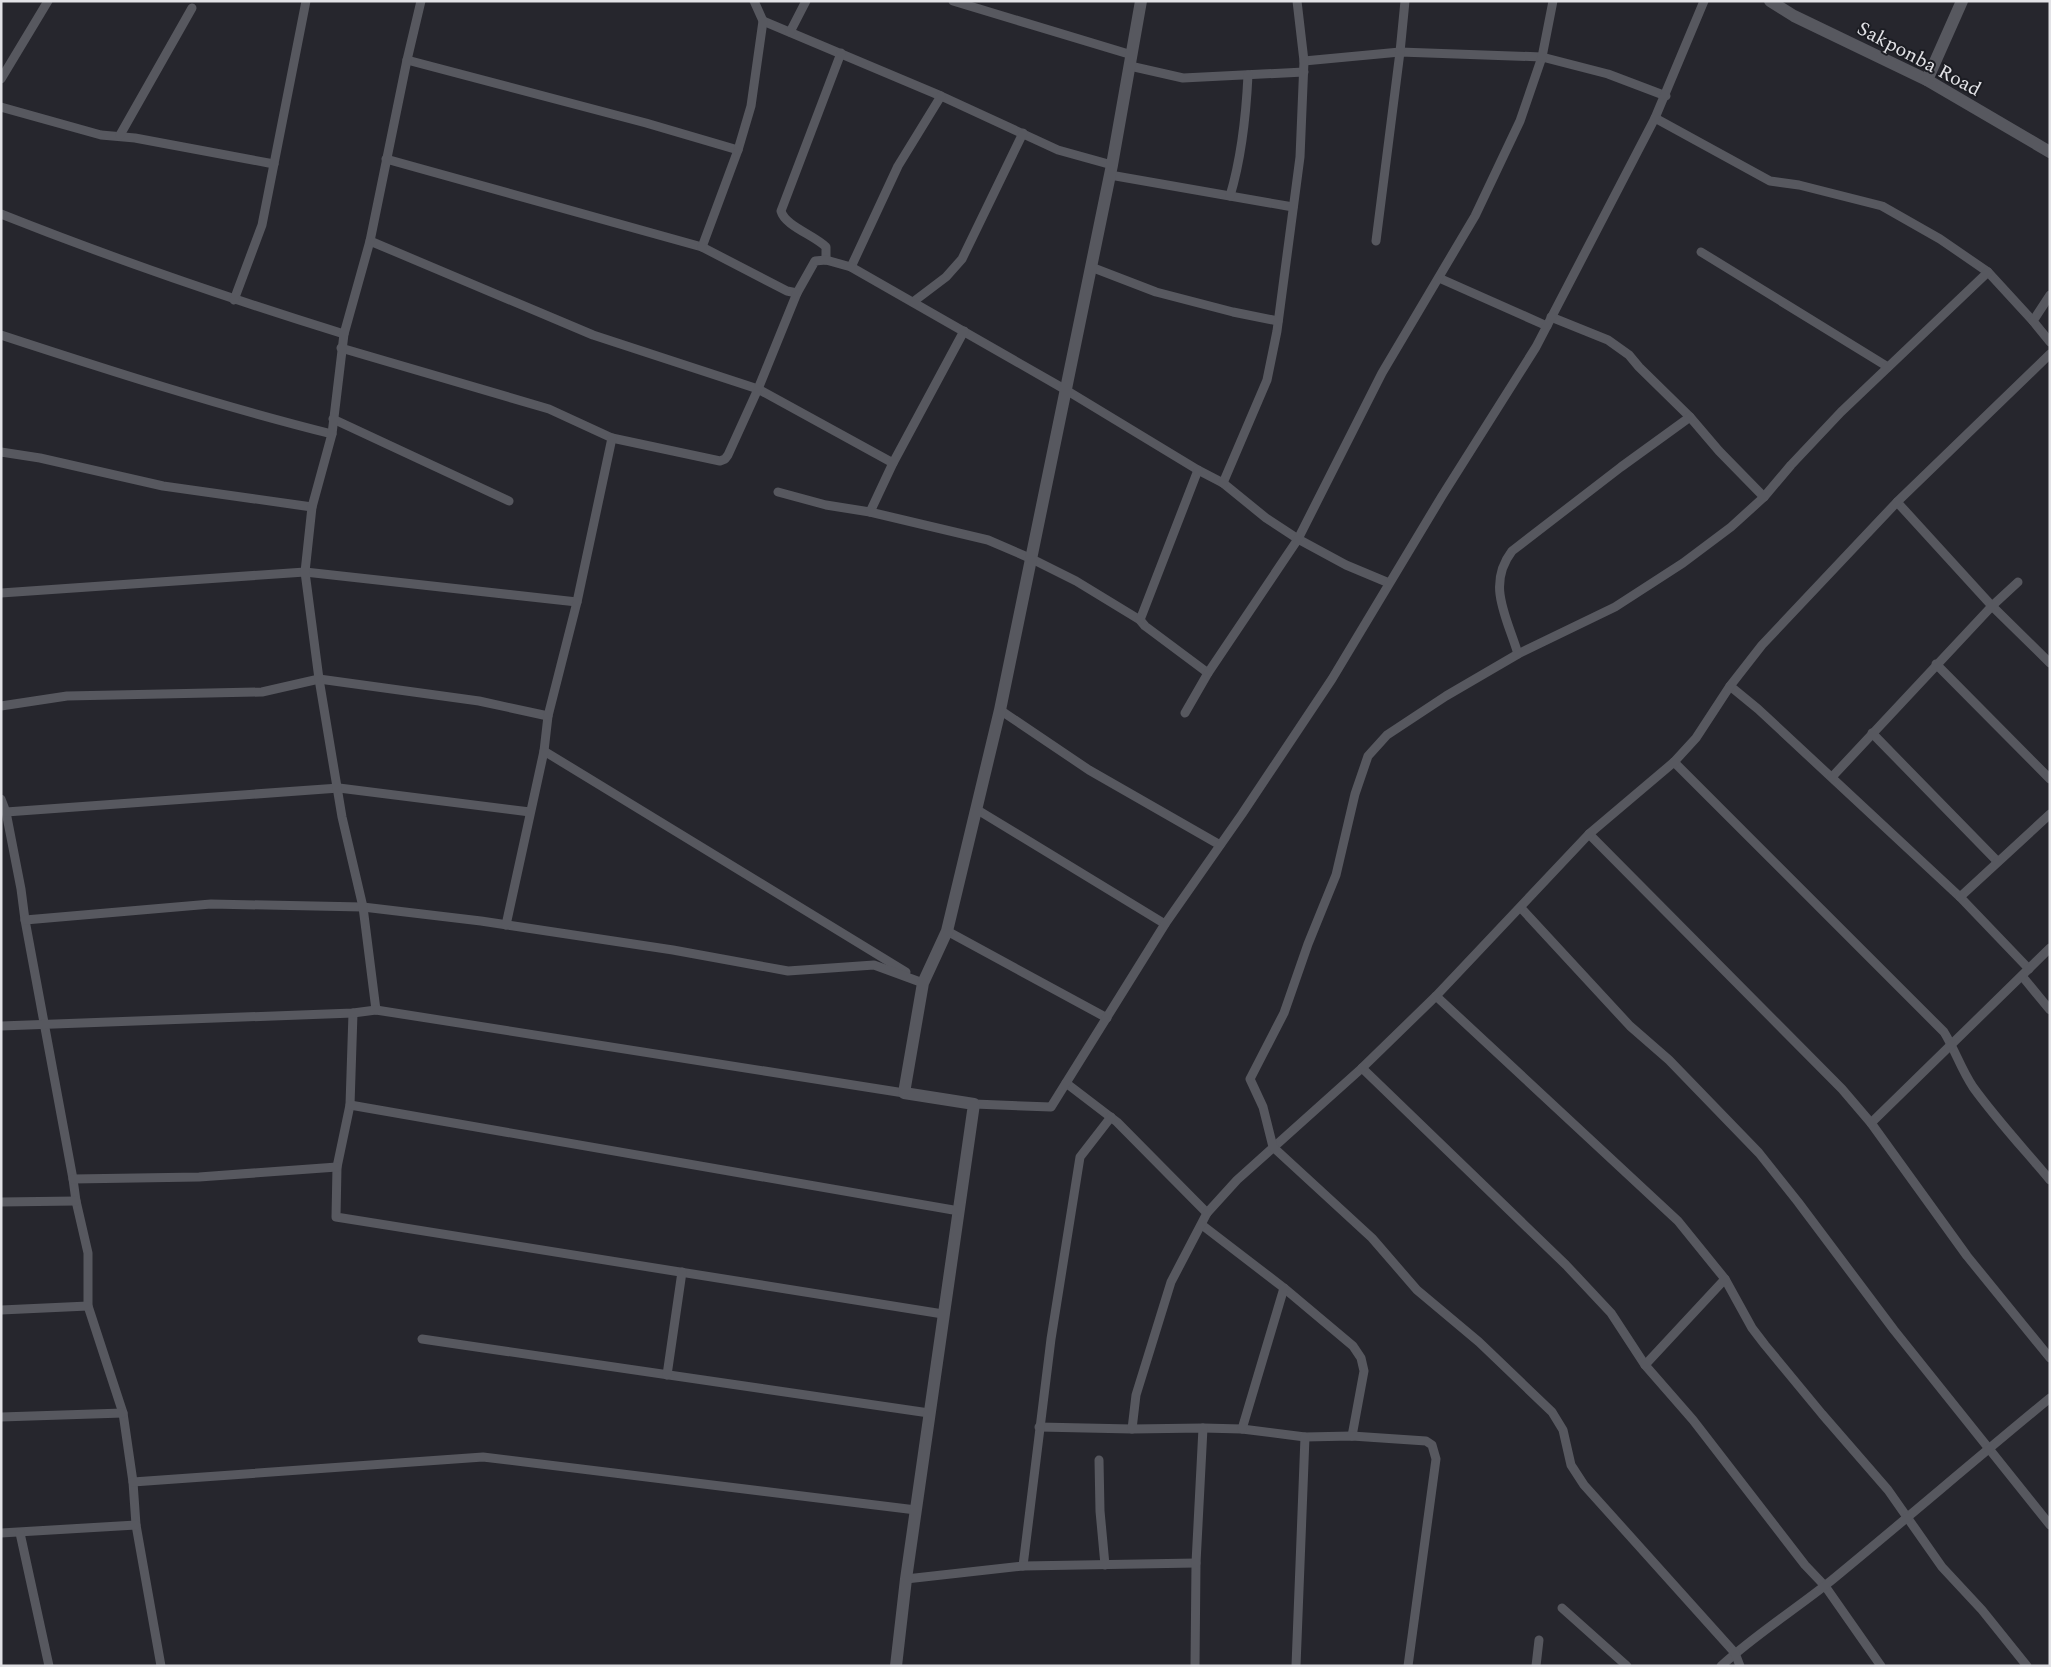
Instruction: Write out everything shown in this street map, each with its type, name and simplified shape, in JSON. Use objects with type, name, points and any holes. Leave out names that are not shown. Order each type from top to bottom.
[{"type":"street","points":[[1,80],[48,1]]},
{"type":"street","points":[[234,300],[262,225],[306,1]]},
{"type":"street","points":[[376,1010],[363,907],[342,816],[339,788],[319,679],[305,572],[312,507],[332,434],[341,348],[370,241],[421,1]]},
{"type":"street","points":[[702,247],[738,150],[751,106],[763,21],[754,1]]},
{"type":"street","points":[[790,32],[806,1]]},
{"type":"street","points":[[953,1],[1183,78],[1304,72]]},
{"type":"street","points":[[904,1093],[923,983],[947,931],[1000,710],[1111,170],[1141,1]]},
{"type":"street","points":[[1223,482],[1267,380],[1278,320],[1300,157],[1304,60],[1297,1]]},
{"type":"street","points":[[1376,241],[1400,52],[1404,1]]},
{"type":"street","points":[[1184,712],[1298,539],[1382,373],[1475,216],[1516,129],[1542,57],[1553,1]]},
{"type":"street","points":[[1,1026],[376,1010],[974,1104],[1051,1107],[1165,924],[1332,679],[1442,496],[1536,347],[1656,118],[1704,1]]},
{"type":"street","name":"Sakponba Road","points":[[1770,1],[1794,16],[1927,80],[2050,152]]},
{"type":"street","points":[[1927,80],[1962,1]]},
{"type":"street","points":[[120,135],[192,8]]},
{"type":"street","points":[[763,21],[941,96],[1058,150],[1111,170],[1230,196],[1293,207]]},
{"type":"street","points":[[1304,60],[1400,52],[1542,57],[1608,74],[1666,96]]},
{"type":"street","points":[[826,260],[826,247],[819,240],[786,221],[781,211],[841,53]]},
{"type":"street","points":[[407,60],[646,123],[738,150]]},
{"type":"street","points":[[1230,196],[1238,168],[1246,122],[1248,75]]},
{"type":"street","points":[[851,266],[898,166],[941,96]]},
{"type":"street","points":[[1,107],[101,135],[120,135],[274,164]]},
{"type":"street","points":[[1656,118],[1770,181],[1799,185],[1882,206],[1940,239],[1988,272],[2050,342]]},
{"type":"street","points":[[129,122],[135,138]]},
{"type":"street","points":[[912,302],[946,277],[962,259],[1022,133]]},
{"type":"street","points":[[386,159],[702,247],[787,291],[797,293]]},
{"type":"street","points":[[1,214],[66,240],[234,300],[344,334]]},
{"type":"street","points":[[370,241],[593,335],[758,389],[893,463]]},
{"type":"street","points":[[1701,252],[1888,367]]},
{"type":"street","points":[[341,348],[549,409],[612,438],[720,461],[725,459],[728,454],[758,389],[797,293],[815,262],[826,260],[851,266],[1066,390],[1198,470],[1223,482],[1266,518],[1298,539],[1346,565],[1389,583]]},
{"type":"street","points":[[1091,267],[1156,292],[1233,312],[1278,320]]},
{"type":"street","points":[[1740,1666],[1735,1653],[1584,1485],[1571,1465],[1563,1430],[1552,1412],[1479,1342],[1417,1290],[1372,1238],[1272,1147],[1263,1107],[1250,1079],[1284,1013],[1308,944],[1336,875],[1355,794],[1368,756],[1387,735],[1446,696],[1518,654],[1615,607],[1683,563],[1731,527],[1764,497],[1822,432],[1988,272]]},
{"type":"street","points":[[1439,278],[1549,322],[1608,340],[1629,355],[1764,497]]},
{"type":"street","points":[[2033,321],[2050,295]]},
{"type":"street","points":[[870,512],[893,463],[964,331]]},
{"type":"street","points":[[1,335],[125,376],[247,413],[332,434]]},
{"type":"street","points":[[1132,1429],[1136,1395],[1171,1282],[1208,1213],[1237,1180],[1362,1068],[1436,996],[1589,834],[1674,762],[1696,738],[1730,686],[1762,644],[1898,502],[2050,354]]},
{"type":"street","points":[[1518,654],[1498,590],[1500,573],[1506,559],[1512,551],[1598,485],[1690,418]]},
{"type":"street","points":[[333,419],[509,501]]},
{"type":"street","points":[[506,925],[544,751],[548,716],[577,602],[612,438]]},
{"type":"street","points":[[1,452],[40,458],[163,486],[312,507]]},
{"type":"street","points":[[1140,620],[1198,470]]},
{"type":"street","points":[[778,492],[988,540],[1076,581],[1140,620],[1145,626],[1208,673]]},
{"type":"street","points":[[1898,502],[1992,606],[2050,663]]},
{"type":"street","points":[[1,593],[305,572],[577,602]]},
{"type":"street","points":[[1832,777],[1936,664],[2018,582]]},
{"type":"street","points":[[1936,664],[2050,778]]},
{"type":"street","points":[[1,706],[67,696],[262,692],[319,679],[479,701],[548,716]]},
{"type":"street","points":[[1730,686],[1832,777],[1960,898],[2029,968]]},
{"type":"street","points":[[1000,710],[1089,770],[1220,845]]},
{"type":"street","points":[[1872,733],[1998,860]]},
{"type":"street","points":[[544,751],[923,983]]},
{"type":"street","points":[[1674,762],[1944,1032],[1960,1066],[1974,1088],[2050,1180]]},
{"type":"street","points":[[6,812],[339,788],[530,812]]},
{"type":"street","points":[[1,800],[6,812],[21,889],[43,1024],[76,1202],[88,1253],[88,1306],[123,1413],[136,1525],[161,1666]]},
{"type":"street","points":[[976,808],[1165,924]]},
{"type":"street","points":[[1960,898],[1998,860],[2050,814]]},
{"type":"street","points":[[1589,834],[1842,1090],[1871,1123],[1967,1256],[2050,1358]]},
{"type":"street","points":[[25,920],[211,904],[363,907],[506,925],[673,950],[788,971],[874,965],[923,983]]},
{"type":"street","points":[[1521,908],[1630,1026],[1669,1060],[1759,1153],[1894,1330],[2050,1525]]},
{"type":"street","points":[[947,931],[1106,1018]]},
{"type":"street","points":[[1871,1123],[2050,948]]},
{"type":"street","points":[[2022,976],[2050,1010]]},
{"type":"street","points":[[1436,996],[1678,1221],[1725,1279],[1752,1328],[1765,1345],[1888,1490],[1942,1566],[1982,1610],[2027,1666]]},
{"type":"street","points":[[353,1012],[350,1105],[337,1167],[336,1217],[943,1314]]},
{"type":"street","points":[[1362,1068],[1566,1265],[1611,1313],[1645,1364],[1693,1420],[1805,1565],[1825,1586],[1881,1666]]},
{"type":"street","points":[[1066,1083],[1110,1117],[1208,1213]]},
{"type":"street","points":[[896,1666],[929,1413],[974,1104]]},
{"type":"street","points":[[350,1105],[959,1211]]},
{"type":"street","points":[[1023,1566],[1039,1427],[1080,1157],[1110,1117]]},
{"type":"street","points":[[73,1178],[199,1177],[337,1167]]},
{"type":"street","points":[[1,1202],[76,1202]]},
{"type":"street","points":[[1202,1225],[1284,1288],[1353,1346],[1362,1358],[1364,1370],[1352,1436]]},
{"type":"street","points":[[667,1375],[682,1272]]},
{"type":"street","points":[[1645,1364],[1725,1279]]},
{"type":"street","points":[[1242,1429],[1284,1288]]},
{"type":"street","points":[[1,1310],[88,1306]]},
{"type":"street","points":[[422,1339],[929,1413]]},
{"type":"street","points":[[1721,1666],[1735,1653],[1825,1586],[1908,1518],[1989,1447],[2050,1398]]},
{"type":"street","points":[[1,1417],[123,1413]]},
{"type":"street","points":[[1039,1427],[1242,1429],[1305,1437],[1352,1436],[1426,1441],[1432,1445],[1436,1459],[1408,1666]]},
{"type":"street","points":[[1195,1666],[1196,1563],[1203,1428]]},
{"type":"street","points":[[1296,1666],[1305,1437]]},
{"type":"street","points":[[132,1482],[483,1457],[916,1510]]},
{"type":"street","points":[[1099,1460],[1100,1511],[1105,1565]]},
{"type":"street","points":[[1,1533],[136,1525]]},
{"type":"street","points":[[20,1533],[50,1666]]},
{"type":"street","points":[[906,1579],[1023,1566],[1196,1563]]},
{"type":"street","points":[[1562,1608],[1627,1666]]},
{"type":"street","points":[[1536,1666],[1539,1640]]}]
